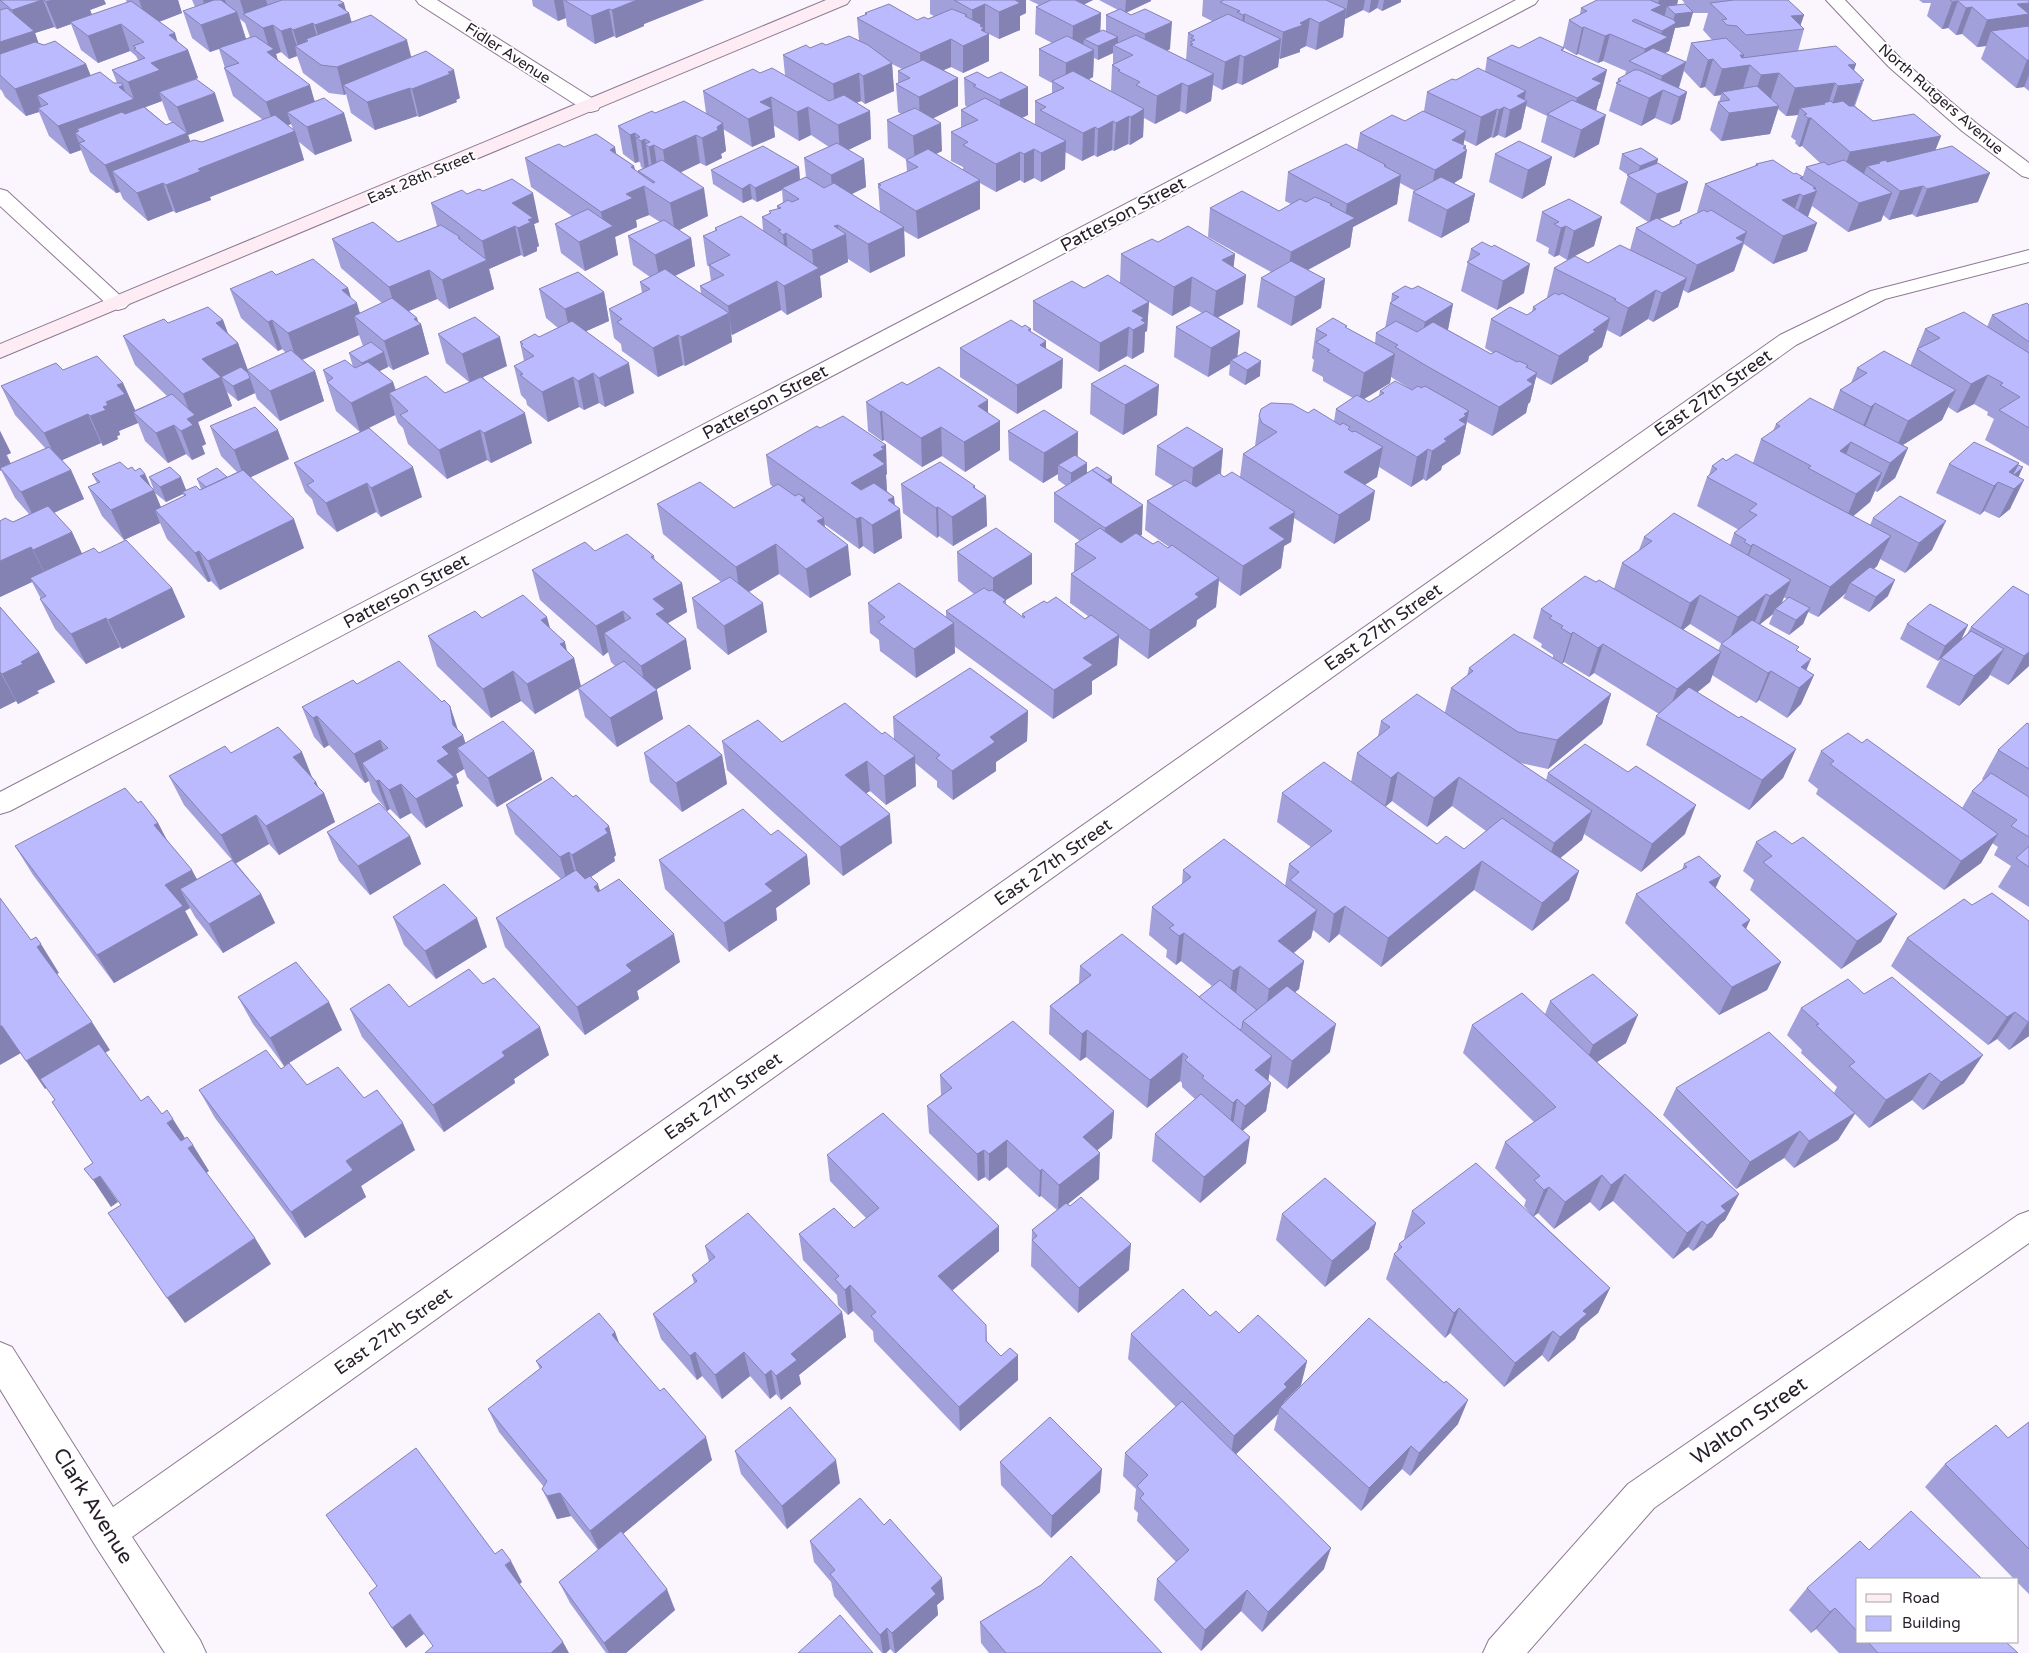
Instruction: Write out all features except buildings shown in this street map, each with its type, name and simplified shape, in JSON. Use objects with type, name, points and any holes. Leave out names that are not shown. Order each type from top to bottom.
[{"type":"street","name":"Fidler Avenue","points":[[425,0],[591,106]]},
{"type":"street","name":"East 28th Street","points":[[0,352],[841,0]]},
{"type":"street","name":"Patterson Street","points":[[0,804],[1529,0]]},
{"type":"street","name":"North Rutgers Avenue","points":[[1835,0],[1895,64],[1969,126],[2029,172]]},
{"type":"street","points":[[0,195],[118,304]]},
{"type":"street","name":"East 27th Street","points":[[108,1532],[1788,340],[1878,295],[2029,256]]},
{"type":"street","name":"Walton Street","points":[[1502,1653],[1641,1496],[2029,1225]]},
{"type":"street","name":"Clark Avenue","points":[[0,1358],[108,1532],[187,1653]]}]
